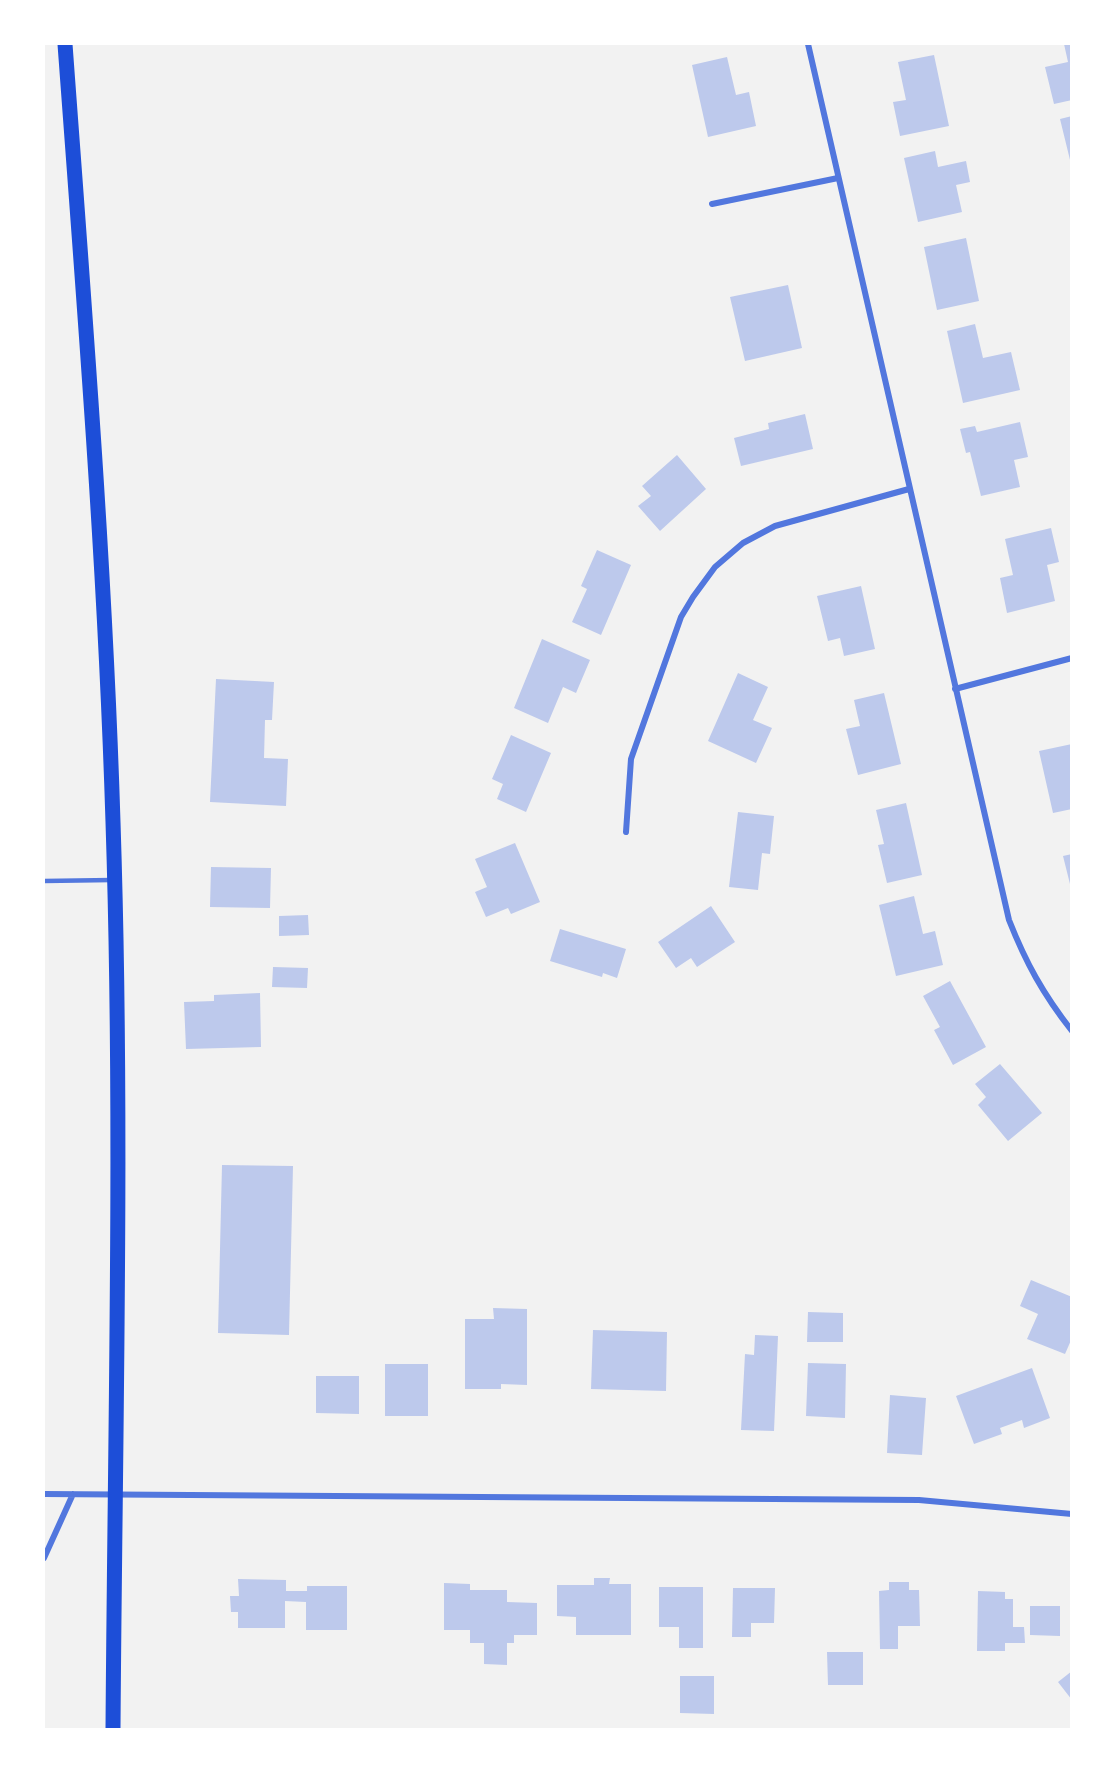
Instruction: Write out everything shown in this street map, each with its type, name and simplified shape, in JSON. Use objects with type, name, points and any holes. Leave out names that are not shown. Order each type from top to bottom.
[{"type":"main road","points":[[65,44],[101,553],[113,822],[118,1114],[113,1730]]},
{"type":"street","points":[[808,44],[1009,920],[1025,961],[1047,999],[1071,1031]]},
{"type":"street","points":[[712,204],[838,178]]},
{"type":"street","points":[[626,832],[631,759],[681,618],[715,567],[743,543],[775,526],[909,489]]},
{"type":"street","points":[[956,689],[1071,658]]},
{"type":"street","points":[[44,1494],[919,1500],[1071,1514]]},
{"type":"street","points":[[44,1558],[73,1494]]},
{"type":"lane","points":[[44,881],[114,880]]},
{"type":"building","points":[[1064,44],[1072,44],[1072,100],[1054,104],[1045,67],[1068,62]]},
{"type":"building","points":[[934,55],[949,126],[900,136],[893,102],[906,100],[898,62]]},
{"type":"building","points":[[727,57],[736,95],[749,92],[756,126],[708,137],[692,65]]},
{"type":"building","points":[[1072,116],[1072,164],[1071,164],[1060,119]]},
{"type":"building","points":[[935,151],[938,167],[966,161],[970,182],[956,185],[962,212],[918,222],[904,158]]},
{"type":"building","points":[[966,238],[979,301],[937,310],[924,247]]},
{"type":"building","points":[[788,285],[802,348],[745,361],[730,297]]},
{"type":"building","points":[[975,324],[983,358],[1011,352],[1020,390],[963,403],[947,331]]},
{"type":"building","points":[[805,414],[813,449],[741,466],[734,438],[769,429],[768,423]]},
{"type":"building","points":[[1020,422],[1028,457],[1014,460],[1020,487],[981,496],[970,452],[966,453],[960,429],[975,426],[977,432]]},
{"type":"building","points":[[677,455],[706,489],[660,531],[638,506],[651,496],[642,486]]},
{"type":"building","points":[[1051,528],[1059,562],[1047,565],[1055,601],[1007,613],[1000,578],[1013,575],[1005,539]]},
{"type":"building","points":[[597,550],[631,565],[601,635],[572,622],[587,589],[581,586]]},
{"type":"building","points":[[861,586],[875,649],[844,656],[840,638],[828,641],[817,596]]},
{"type":"building","points":[[542,639],[590,660],[576,693],[563,687],[548,723],[514,708]]},
{"type":"building","points":[[738,673],[768,687],[753,720],[772,728],[756,763],[708,741]]},
{"type":"building","points":[[216,679],[274,682],[272,720],[265,720],[264,758],[288,759],[286,806],[210,802]]},
{"type":"building","points":[[884,693],[901,764],[858,775],[846,729],[860,726],[854,700]]},
{"type":"building","points":[[511,735],[551,753],[526,812],[497,799],[503,784],[492,779]]},
{"type":"building","points":[[1072,744],[1072,809],[1053,813],[1039,751]]},
{"type":"building","points":[[906,803],[922,875],[887,883],[878,845],[884,844],[876,810]]},
{"type":"building","points":[[738,812],[774,816],[770,854],[762,853],[758,890],[729,887]]},
{"type":"building","points":[[515,843],[540,902],[511,914],[508,908],[486,917],[475,892],[487,887],[475,859]]},
{"type":"building","points":[[1072,854],[1072,888],[1071,888],[1063,856]]},
{"type":"building","points":[[211,867],[271,868],[270,908],[210,907]]},
{"type":"building","points":[[914,896],[923,934],[935,931],[943,965],[896,976],[879,905]]},
{"type":"building","points":[[711,906],[735,942],[697,967],[691,958],[676,968],[658,942]]},
{"type":"building","points":[[308,915],[309,935],[279,936],[279,916]]},
{"type":"building","points":[[560,929],[626,949],[617,978],[603,973],[602,977],[550,961]]},
{"type":"building","points":[[273,967],[308,968],[307,988],[272,987]]},
{"type":"building","points":[[950,981],[986,1047],[953,1065],[934,1030],[940,1027],[923,996]]},
{"type":"building","points":[[260,993],[261,1047],[186,1049],[184,1002],[214,1001],[214,995]]},
{"type":"building","points":[[1000,1064],[1042,1113],[1008,1141],[978,1105],[986,1097],[975,1084]]},
{"type":"building","points":[[222,1165],[293,1166],[289,1335],[218,1333]]},
{"type":"building","points":[[1031,1280],[1072,1297],[1072,1338],[1065,1354],[1027,1339],[1038,1314],[1020,1306]]},
{"type":"building","points":[[493,1308],[527,1309],[527,1385],[501,1384],[501,1389],[465,1389],[465,1319],[494,1319]]},
{"type":"building","points":[[808,1312],[843,1313],[843,1342],[807,1342]]},
{"type":"building","points":[[593,1330],[667,1332],[666,1391],[591,1389]]},
{"type":"building","points":[[755,1335],[778,1336],[774,1431],[741,1430],[745,1354],[754,1355]]},
{"type":"building","points":[[808,1363],[846,1364],[845,1418],[806,1416]]},
{"type":"building","points":[[385,1364],[428,1364],[428,1416],[385,1416]]},
{"type":"building","points":[[1032,1368],[1050,1418],[1024,1428],[1022,1420],[1000,1428],[1002,1434],[974,1444],[956,1396]]},
{"type":"building","points":[[316,1376],[359,1376],[359,1414],[316,1413]]},
{"type":"building","points":[[890,1395],[926,1398],[922,1455],[887,1453]]},
{"type":"building","points":[[594,1578],[610,1578],[609,1584],[631,1584],[631,1635],[576,1635],[576,1617],[557,1616],[557,1585],[594,1585]]},
{"type":"building","points":[[238,1579],[286,1580],[286,1591],[307,1591],[307,1586],[347,1586],[347,1630],[306,1630],[306,1602],[285,1601],[285,1628],[238,1628],[238,1612],[231,1612],[230,1596],[239,1596]]},
{"type":"building","points":[[889,1582],[909,1582],[909,1590],[919,1590],[920,1626],[898,1626],[898,1649],[880,1649],[879,1591],[889,1590]]},
{"type":"building","points":[[444,1583],[470,1584],[470,1590],[507,1590],[507,1602],[537,1603],[537,1635],[514,1635],[514,1643],[507,1643],[507,1665],[484,1664],[484,1643],[470,1643],[470,1630],[444,1630]]},
{"type":"building","points":[[659,1587],[703,1587],[703,1648],[679,1648],[679,1627],[659,1627]]},
{"type":"building","points":[[733,1588],[775,1588],[774,1623],[751,1623],[751,1637],[732,1637]]},
{"type":"building","points":[[978,1591],[1005,1592],[1005,1599],[1013,1599],[1013,1627],[1024,1627],[1025,1643],[1005,1643],[1005,1651],[977,1651]]},
{"type":"building","points":[[1030,1606],[1060,1606],[1060,1636],[1030,1635]]},
{"type":"building","points":[[827,1652],[863,1652],[863,1685],[828,1685]]},
{"type":"building","points":[[1072,1671],[1072,1700],[1058,1682]]},
{"type":"building","points":[[680,1676],[714,1676],[714,1714],[680,1713]]}]
